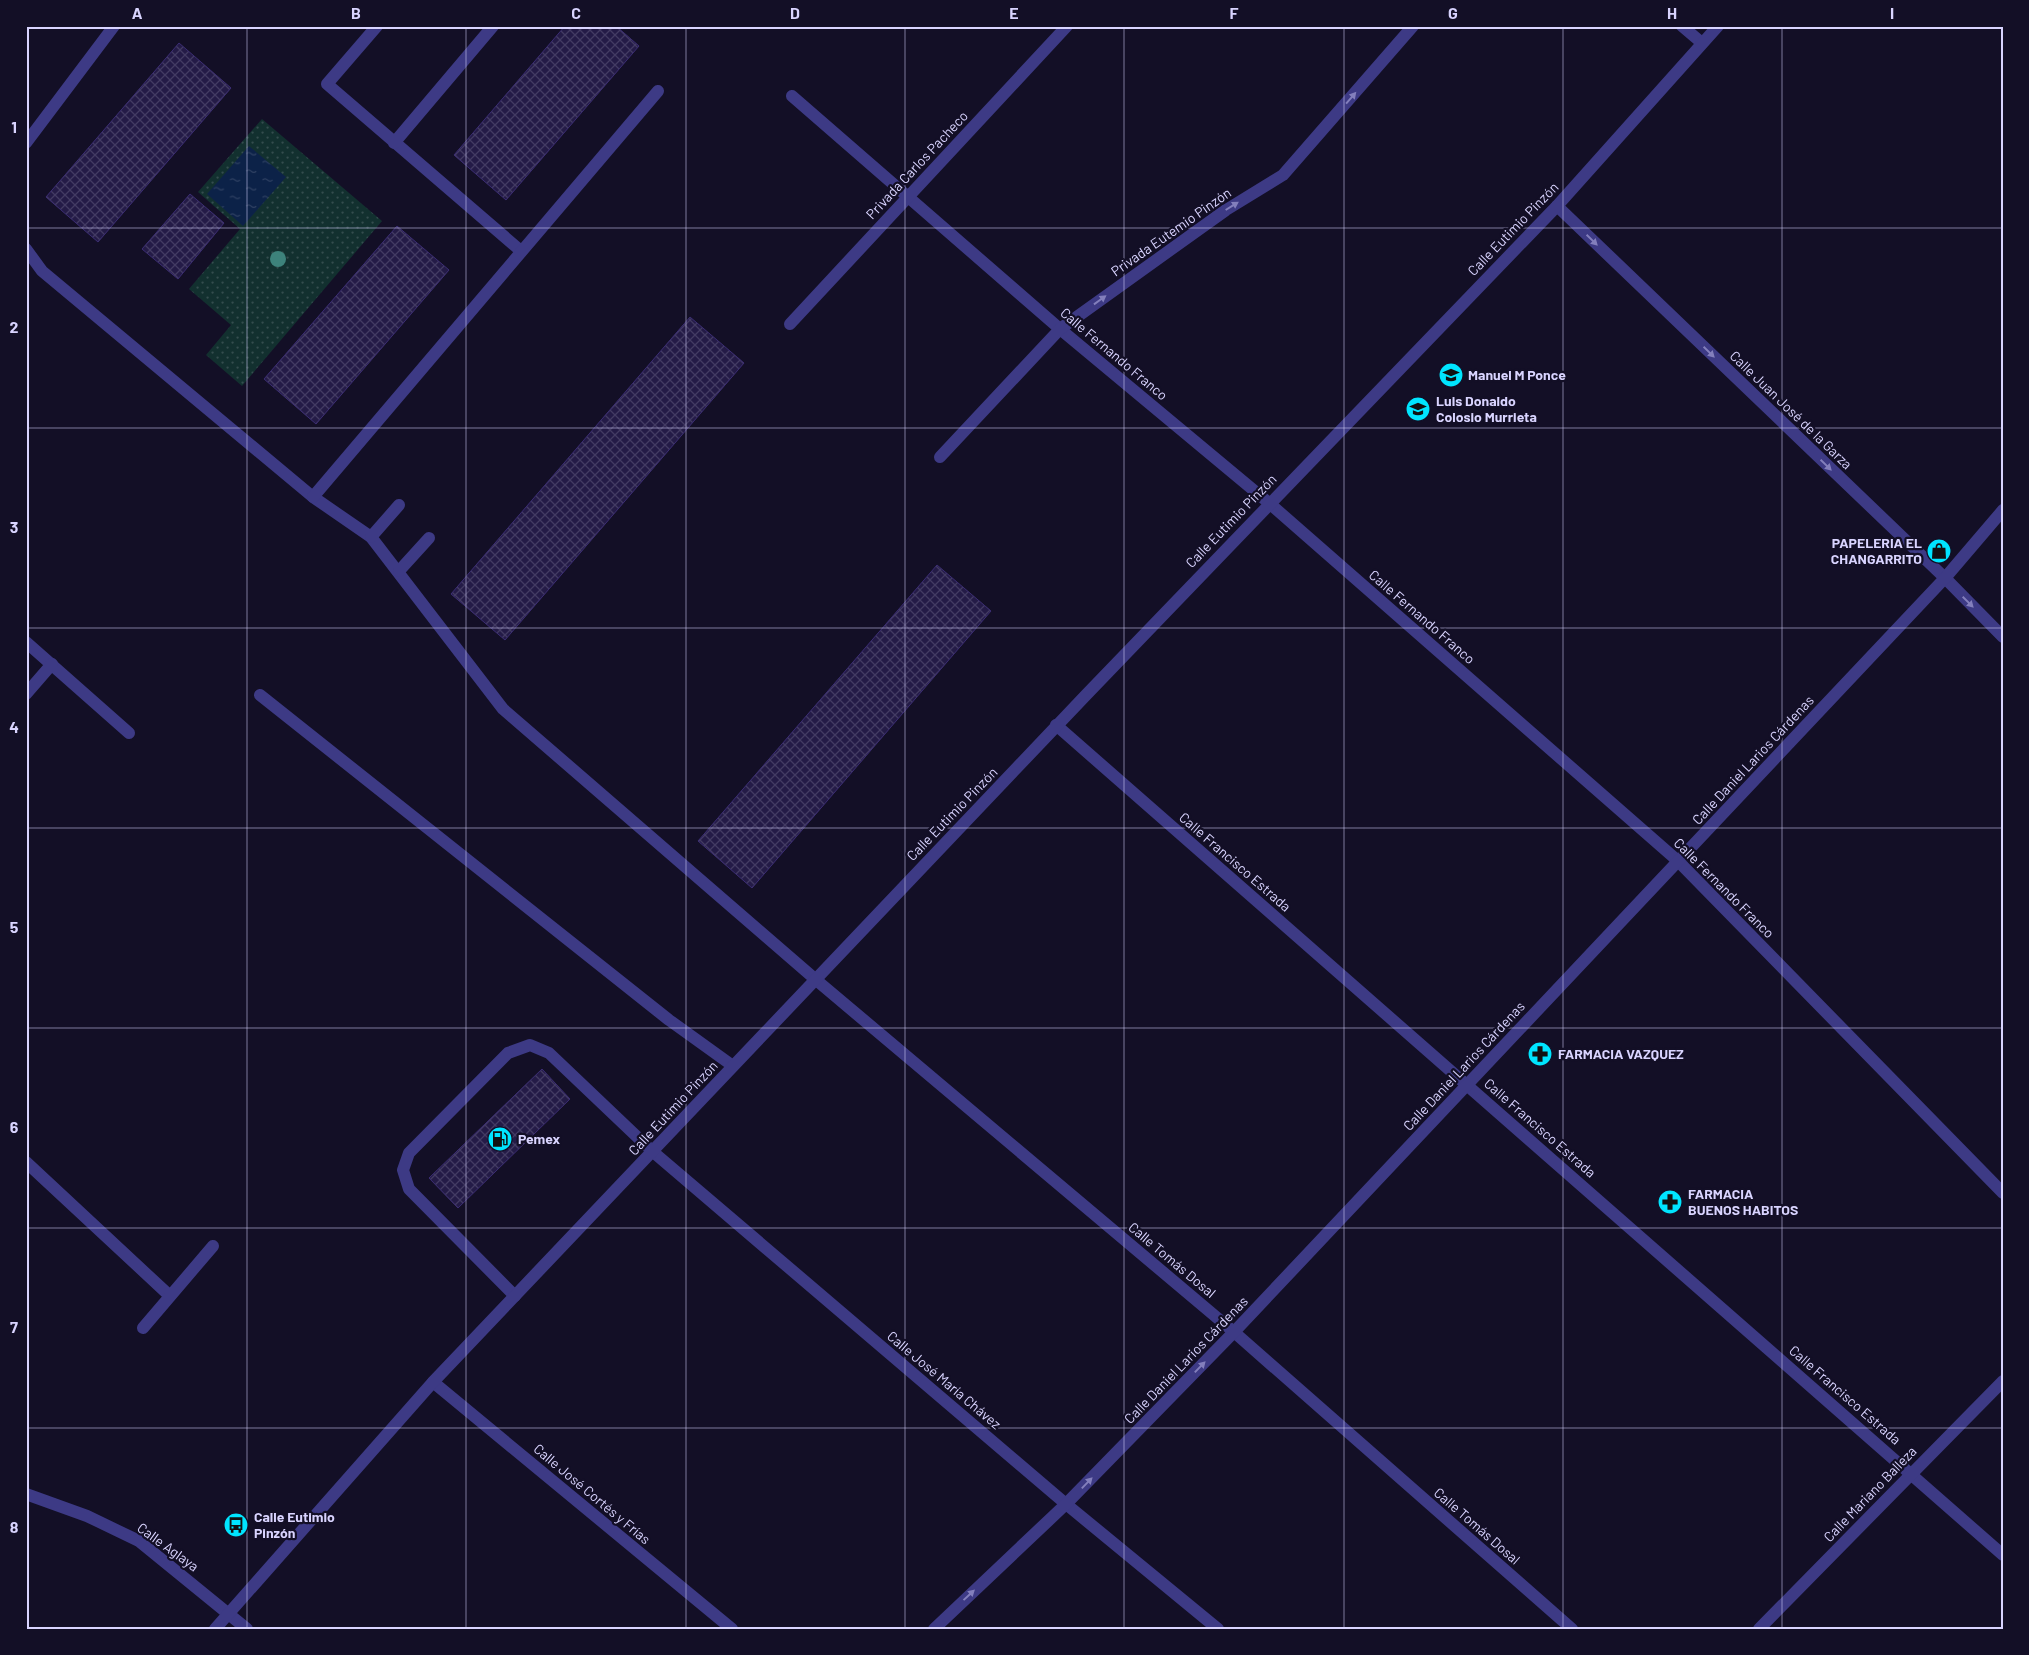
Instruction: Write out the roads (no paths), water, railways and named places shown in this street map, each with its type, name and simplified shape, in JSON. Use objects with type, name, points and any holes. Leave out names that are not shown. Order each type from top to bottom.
[{"type":"street","points":[[26,142],[115,26]]},
{"type":"street","points":[[376,26],[327,84],[521,251]]},
{"type":"street","points":[[394,143],[493,26]]},
{"type":"street","name":"Privada Carlos Pacheco","points":[[790,324],[1067,26]]},
{"type":"street","name":"Privada Eutemio Pinzón","points":[[940,457],[1060,329],[1226,210],[1283,175],[1414,26]]},
{"type":"street","points":[[1682,26],[1702,44]]},
{"type":"street","name":"Calle Eutimio Pinzón","points":[[215,1629],[434,1382],[1056,725],[1268,503],[1557,206],[1718,26]]},
{"type":"street","points":[[313,497],[658,91]]},
{"type":"street","name":"Calle Fernando Franco","points":[[792,96],[1060,329],[1268,503],[1678,861],[2003,1193]]},
{"type":"street","name":"Calle Juan José de la Garza","points":[[1557,206],[1944,578],[2003,638]]},
{"type":"street","name":"Calle Tomás Dosal","points":[[26,249],[42,271],[313,497],[371,537],[399,571],[503,709],[815,979],[1234,1332],[1572,1629]]},
{"type":"street","points":[[371,537],[399,505]]},
{"type":"street","name":"Calle Daniel Larios Cárdenas","points":[[934,1629],[1066,1504],[1234,1332],[1944,578],[2003,510]]},
{"type":"street","points":[[399,571],[429,538]]},
{"type":"street","points":[[26,642],[129,733]]},
{"type":"street","points":[[26,694],[52,664]]},
{"type":"street","points":[[260,695],[669,1020],[733,1066]]},
{"type":"street","name":"Calle Francisco Estrada","points":[[1056,725],[1468,1084],[2003,1555]]},
{"type":"street","name":"Calle José María Chávez","points":[[515,1296],[409,1189],[403,1170],[409,1153],[508,1053],[530,1045],[549,1052],[652,1151],[1066,1504],[1218,1629]]},
{"type":"street","points":[[26,1162],[170,1296]]},
{"type":"street","points":[[143,1328],[213,1246]]},
{"type":"street","name":"Calle Mariano Balleza","points":[[1759,1629],[2003,1381]]},
{"type":"street","name":"Calle José Cortés y Frías","points":[[434,1382],[732,1629]]},
{"type":"street","name":"Calle Aglaya","points":[[26,1494],[87,1516],[139,1541],[247,1629]]},
{"type":"water","points":[[249,146],[286,177],[243,226],[207,194]]},
{"type":"place","name":"Manuel M Ponce","points":[[1451,375]]},
{"type":"place","name":"Luis Donaldo Colosio Murrieta","points":[[1418,409]]},
{"type":"place","name":"PAPELERIA EL CHANGARRITO","points":[[1939,551]]},
{"type":"place","name":"FARMACIA VAZQUEZ","points":[[1540,1054]]},
{"type":"place","name":"Pemex","points":[[500,1139]]},
{"type":"place","name":"FARMACIA BUENOS HABITOS","points":[[1670,1202]]},
{"type":"place","name":"Calle Eutimio Pinzón","points":[[236,1525]]}]
